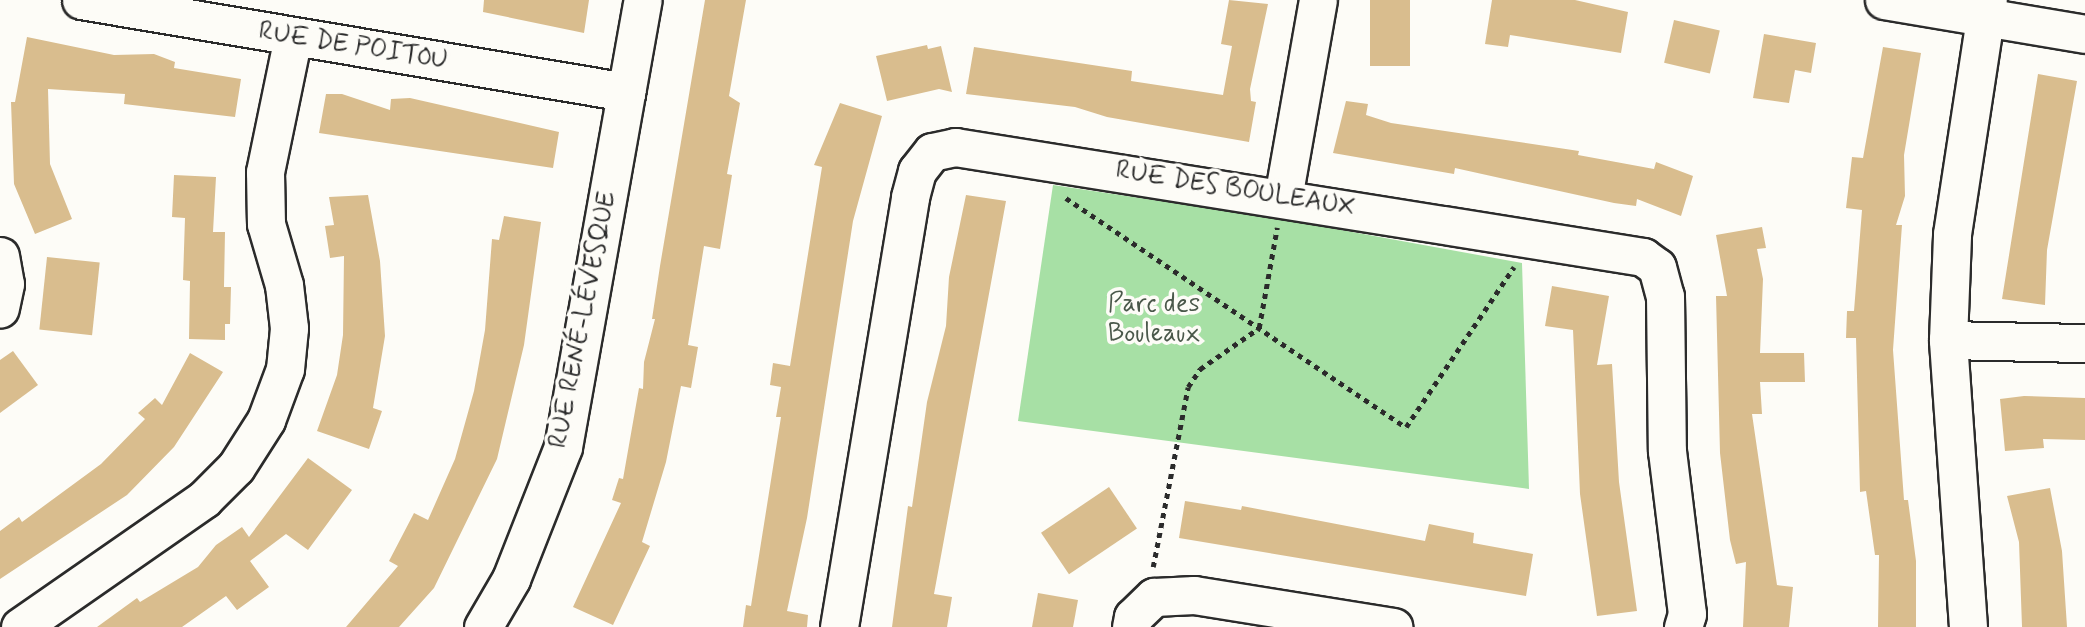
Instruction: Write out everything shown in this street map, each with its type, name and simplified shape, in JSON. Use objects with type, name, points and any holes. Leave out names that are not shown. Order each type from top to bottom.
[{"type":"street","name":"RUE DE POITOU","points":[[82,0],[626,92]]},
{"type":"street","name":"RUE RENÉ-LÉVESQUE","points":[[484,627],[511,579],[563,447],[643,0]]},
{"type":"street","points":[[1283,198],[1318,0]]},
{"type":"street","points":[[1884,0],[1987,8],[2085,34]]},
{"type":"street","points":[[1968,627],[1948,340],[1952,234],[1987,8]]},
{"type":"street","points":[[20,627],[204,499],[236,467],[266,420],[285,369],[289,328],[284,285],[266,224],[265,173],[293,37]]},
{"type":"street","name":"RUE DES BOULEAUX","points":[[839,627],[910,197],[917,171],[932,152],[980,149],[1643,257],[1657,267],[1663,280],[1667,451],[1687,614],[1683,627]]},
{"type":"street","points":[[0,256],[5,284],[0,308]]},
{"type":"street","points":[[1948,340],[2085,343]]},
{"type":"street","points":[[1139,615],[1154,597],[1194,594],[1394,627]]},
{"type":"path","points":[[1053,190],[1406,428],[1535,238]]},
{"type":"path","points":[[1139,615],[1188,387],[1200,369],[1259,328],[1283,198]]},
{"type":"green space","name":"Parc des Bouleaux","points":[[1053,185],[1281,219],[1522,263],[1529,489],[1018,421]]},
{"type":"building","points":[[484,0],[589,0],[584,33],[483,12]]},
{"type":"building","points":[[705,0],[746,0],[729,96],[740,103],[727,174],[732,175],[720,249],[704,246],[688,345],[698,347],[691,388],[681,386],[666,462],[642,542],[650,546],[613,625],[573,607],[621,503],[612,500],[619,478],[623,479],[639,388],[643,389],[644,362],[655,319],[652,319],[660,266]]},
{"type":"building","points":[[1229,0],[1268,4],[1250,89],[1251,101],[1256,102],[1249,142],[1107,117],[1075,107],[966,94],[974,47],[1132,71],[1131,81],[1223,95],[1232,46],[1221,44]]},
{"type":"building","points":[[1370,0],[1410,0],[1410,66],[1370,66]]},
{"type":"building","points":[[1492,0],[1575,0],[1628,12],[1621,53],[1510,35],[1508,47],[1485,44]]},
{"type":"building","points":[[1674,20],[1720,31],[1710,73],[1664,63]]},
{"type":"building","points":[[1764,34],[1816,43],[1811,73],[1795,70],[1789,103],[1753,98]]},
{"type":"building","points":[[27,37],[114,55],[154,54],[175,62],[174,68],[241,79],[235,117],[124,104],[125,94],[48,89],[50,164],[72,219],[35,234],[14,184],[11,102],[15,102]]},
{"type":"building","points":[[927,45],[928,49],[941,46],[952,92],[939,89],[887,101],[876,56]]},
{"type":"building","points":[[1883,47],[1921,53],[1904,155],[1905,196],[1896,225],[1902,225],[1893,350],[1904,500],[1908,500],[1916,561],[1916,627],[1878,627],[1879,555],[1875,555],[1866,491],[1860,492],[1856,338],[1846,338],[1847,311],[1854,311],[1862,210],[1846,208],[1852,157],[1863,158]]},
{"type":"building","points":[[2038,74],[2077,81],[2047,250],[2045,305],[2002,299]]},
{"type":"building","points":[[326,94],[342,94],[390,110],[391,99],[410,98],[559,132],[553,168],[319,133]]},
{"type":"building","points":[[1346,101],[1368,104],[1366,115],[1391,123],[1579,151],[1578,155],[1654,169],[1656,162],[1693,176],[1681,216],[1637,199],[1636,206],[1614,203],[1455,168],[1454,174],[1333,153]]},
{"type":"building","points":[[840,103],[882,116],[853,221],[807,518],[787,611],[808,615],[807,627],[743,627],[746,605],[751,606],[781,417],[776,417],[781,387],[770,385],[773,363],[790,366],[822,167],[814,165]]},
{"type":"building","points":[[174,175],[216,177],[213,232],[225,232],[224,287],[231,287],[230,324],[225,324],[225,340],[189,339],[190,281],[183,280],[185,218],[172,217]]},
{"type":"building","points":[[368,195],[380,261],[385,336],[373,408],[382,411],[369,449],[317,431],[337,375],[343,335],[344,256],[330,258],[325,226],[334,225],[329,197]]},
{"type":"building","points":[[966,195],[1006,201],[934,594],[952,597],[947,627],[892,627],[908,506],[912,507],[927,402],[946,326],[949,277]]},
{"type":"building","points":[[504,216],[541,222],[524,345],[497,459],[434,588],[399,627],[346,627],[398,566],[389,561],[414,513],[428,520],[455,459],[474,391],[485,330],[492,239],[499,240]]},
{"type":"building","points":[[1762,227],[1766,248],[1757,249],[1763,279],[1760,353],[1804,353],[1805,382],[1760,382],[1762,414],[1752,414],[1777,585],[1793,587],[1789,627],[1743,627],[1746,562],[1736,564],[1730,540],[1720,453],[1716,296],[1727,296],[1716,235]]},
{"type":"building","points":[[47,257],[100,263],[92,335],[39,330]]},
{"type":"building","points":[[1552,286],[1609,296],[1597,365],[1612,364],[1619,482],[1637,611],[1597,616],[1580,494],[1573,330],[1545,326]]},
{"type":"building","points":[[13,351],[38,385],[0,413],[0,360]]},
{"type":"building","points":[[190,353],[223,372],[174,447],[127,495],[0,579],[0,531],[19,517],[22,522],[101,464],[145,419],[138,413],[155,398],[162,405]]},
{"type":"building","points":[[2024,396],[2085,398],[2085,440],[2043,439],[2044,448],[2005,451],[2000,399]]},
{"type":"building","points":[[308,458],[352,490],[308,550],[286,534],[250,561],[269,587],[237,610],[226,596],[182,627],[97,627],[137,598],[140,602],[198,567],[216,545],[242,527],[249,537]]},
{"type":"building","points":[[1109,487],[1137,528],[1069,574],[1041,533]]},
{"type":"building","points":[[2050,488],[2062,551],[2067,627],[2022,627],[2019,542],[2007,496]]},
{"type":"building","points":[[1185,501],[1241,510],[1242,506],[1425,541],[1429,524],[1474,533],[1473,543],[1533,554],[1526,596],[1179,538]]},
{"type":"building","points":[[1038,593],[1078,600],[1073,627],[1032,627]]}]
